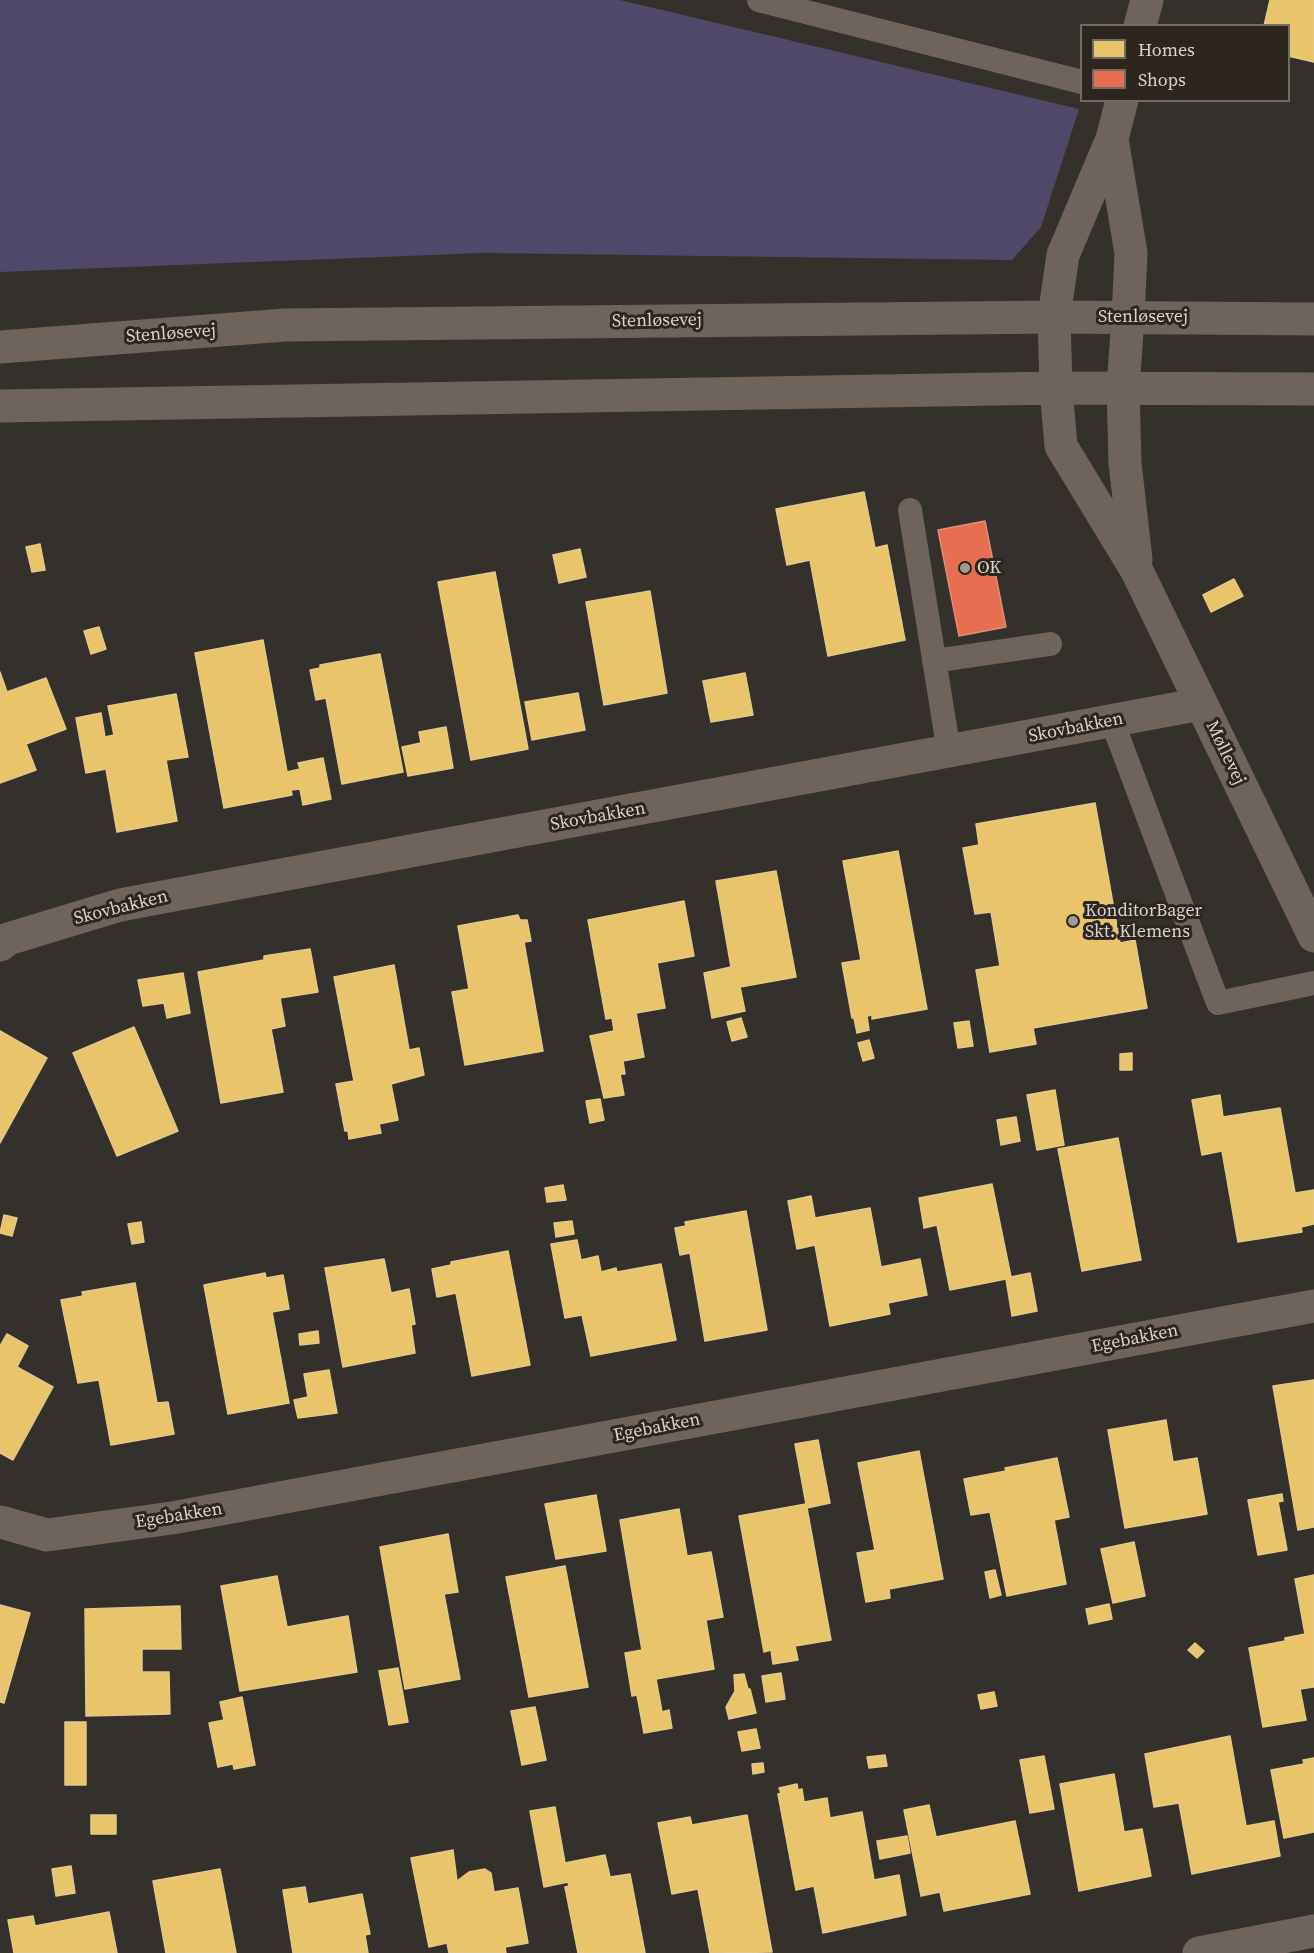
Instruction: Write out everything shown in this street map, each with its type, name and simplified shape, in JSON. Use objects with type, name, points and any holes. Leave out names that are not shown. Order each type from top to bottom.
[{"type":"street","points":[[1140,24],[1146,0]]},
{"type":"street","name":"Møllevej","points":[[1121,102],[1112,139],[1063,255],[1054,317],[1056,388],[1061,446],[1137,571],[1314,936]]},
{"type":"street","name":"Møllevej","points":[[1112,139],[1131,253],[1123,388],[1125,463],[1137,571]]},
{"type":"street","name":"Stenløsevej","points":[[0,347],[285,325],[1054,317],[1314,319]]},
{"type":"street","points":[[0,406],[1056,388],[1314,389]]},
{"type":"street","name":"Skovbakken","points":[[0,945],[8,939],[120,905],[1201,704]]},
{"type":"street","name":"Egebakken","points":[[0,1522],[47,1534],[172,1518],[1314,1306]]},
{"type":"street","points":[[1199,1953],[1314,1931]]},
{"type":"lane","points":[[759,0],[1080,81]]},
{"type":"lane","points":[[910,510],[949,752]]},
{"type":"lane","points":[[934,660],[1050,644]]},
{"type":"lane","points":[[1112,722],[1218,1003],[1314,983]]},
{"type":"shaded area","points":[[0,0],[620,0],[1079,109],[1041,227],[1012,260],[482,253],[0,272]]},
{"type":"building: Homes","points":[[1270,0],[1314,0],[1314,62],[1290,56],[1290,24],[1264,24]]},
{"type":"building: Homes","points":[[864,492],[875,548],[887,545],[905,640],[828,656],[810,560],[787,565],[776,509]]},
{"type":"building: Homes","points":[[40,544],[45,570],[32,572],[26,547]]},
{"type":"building: Homes","points":[[580,549],[586,577],[559,583],[553,555]]},
{"type":"building: Homes","points":[[495,572],[528,749],[471,760],[438,582]]},
{"type":"building: Homes","points":[[1234,579],[1243,596],[1211,612],[1203,595]]},
{"type":"building: Homes","points":[[650,591],[667,693],[604,705],[586,602]]},
{"type":"building: Homes","points":[[99,627],[106,649],[91,654],[84,631]]},
{"type":"building: Homes","points":[[263,640],[287,772],[300,769],[298,763],[323,758],[331,799],[303,805],[300,789],[291,790],[292,795],[224,808],[195,653]]},
{"type":"building: Homes","points":[[380,654],[403,772],[342,784],[326,698],[316,700],[310,670],[320,668],[320,665]]},
{"type":"building: Homes","points":[[0,672],[7,692],[46,678],[66,729],[26,744],[36,770],[0,783]]},
{"type":"building: Homes","points":[[745,673],[753,715],[711,722],[703,681]]},
{"type":"building: Homes","points":[[578,693],[585,730],[532,740],[525,702]]},
{"type":"building: Homes","points":[[176,694],[188,757],[166,760],[177,821],[117,832],[106,769],[86,773],[76,718],[101,713],[105,737],[114,735],[108,706]]},
{"type":"building: Homes","points":[[446,727],[453,768],[408,776],[402,747],[421,743],[419,732]]},
{"type":"building: Homes","points":[[1095,803],[1120,943],[1135,940],[1147,1008],[1033,1028],[1036,1044],[990,1052],[976,970],[1000,966],[991,912],[975,914],[963,848],[979,845],[976,824]]},
{"type":"building: Homes","points":[[898,851],[927,1009],[872,1019],[872,1015],[867,1016],[869,1030],[857,1033],[842,963],[861,960],[843,861]]},
{"type":"building: Homes","points":[[776,871],[796,977],[740,987],[745,1011],[712,1018],[704,973],[731,967],[716,881]]},
{"type":"building: Homes","points":[[684,901],[694,956],[657,963],[665,1008],[636,1013],[644,1057],[623,1061],[625,1074],[620,1074],[624,1095],[604,1098],[590,1036],[614,1031],[612,1018],[606,1019],[588,920]]},
{"type":"building: Homes","points":[[518,915],[520,920],[527,920],[531,941],[524,942],[543,1051],[465,1065],[452,992],[469,989],[458,926]]},
{"type":"building: Homes","points":[[310,949],[318,992],[280,998],[285,1026],[271,1029],[283,1092],[221,1103],[198,972],[264,960],[264,956]]},
{"type":"building: Homes","points":[[394,965],[409,1050],[419,1048],[424,1075],[391,1084],[398,1120],[379,1124],[381,1133],[349,1139],[348,1131],[345,1131],[336,1084],[354,1081],[334,977]]},
{"type":"building: Homes","points":[[183,973],[190,1013],[167,1018],[164,1003],[143,1006],[138,980]]},
{"type":"building: Homes","points":[[741,1018],[747,1037],[732,1041],[727,1022]]},
{"type":"building: Homes","points":[[969,1021],[973,1046],[958,1048],[954,1023]]},
{"type":"building: Homes","points":[[134,1027],[178,1131],[117,1156],[73,1053]]},
{"type":"building: Homes","points":[[0,1031],[47,1058],[0,1143]]},
{"type":"building: Homes","points":[[869,1040],[874,1058],[863,1061],[858,1043]]},
{"type":"building: Homes","points":[[1132,1053],[1132,1070],[1120,1070],[1120,1054]]},
{"type":"building: Homes","points":[[1055,1090],[1064,1145],[1037,1150],[1027,1095]]},
{"type":"building: Homes","points":[[1220,1095],[1223,1117],[1280,1108],[1295,1193],[1314,1190],[1314,1224],[1301,1227],[1302,1232],[1238,1242],[1222,1151],[1202,1155],[1192,1100]]},
{"type":"building: Homes","points":[[600,1099],[604,1120],[590,1123],[586,1101]]},
{"type":"building: Homes","points":[[1016,1117],[1020,1141],[1001,1145],[997,1120]]},
{"type":"building: Homes","points":[[1118,1138],[1141,1260],[1082,1271],[1058,1149]]},
{"type":"building: Homes","points":[[992,1184],[1011,1277],[1030,1273],[1037,1311],[1012,1316],[1006,1279],[950,1290],[937,1225],[924,1228],[919,1198]]},
{"type":"building: Homes","points":[[563,1185],[566,1200],[547,1202],[545,1188]]},
{"type":"building: Homes","points":[[811,1196],[815,1218],[870,1208],[881,1267],[920,1259],[927,1295],[888,1303],[890,1314],[830,1326],[815,1245],[797,1249],[788,1201]]},
{"type":"building: Homes","points":[[746,1211],[767,1330],[705,1341],[690,1253],[680,1255],[675,1228],[686,1226],[685,1222]]},
{"type":"building: Homes","points":[[4,1215],[17,1218],[12,1236],[0,1233]]},
{"type":"building: Homes","points":[[572,1221],[574,1234],[556,1237],[554,1223]]},
{"type":"building: Homes","points":[[141,1222],[144,1242],[132,1244],[128,1224]]},
{"type":"building: Homes","points":[[577,1240],[581,1260],[598,1256],[601,1272],[616,1268],[617,1272],[661,1264],[676,1340],[591,1356],[582,1315],[565,1318],[551,1244]]},
{"type":"building: Homes","points":[[508,1251],[530,1365],[472,1376],[456,1293],[437,1297],[432,1269],[451,1265],[451,1262]]},
{"type":"building: Homes","points":[[384,1259],[391,1293],[409,1289],[415,1324],[411,1325],[415,1353],[343,1367],[325,1268]]},
{"type":"building: Homes","points":[[265,1273],[266,1278],[283,1275],[289,1309],[272,1312],[289,1403],[228,1414],[204,1285]]},
{"type":"building: Homes","points":[[135,1283],[157,1403],[168,1402],[174,1434],[111,1445],[99,1380],[78,1383],[61,1300],[83,1296],[82,1292]]},
{"type":"building: Homes","points":[[318,1331],[319,1343],[300,1345],[299,1334]]},
{"type":"building: Homes","points":[[7,1334],[28,1346],[17,1367],[53,1387],[13,1460],[0,1453],[0,1346]]},
{"type":"building: Homes","points":[[329,1370],[337,1413],[298,1418],[294,1400],[308,1397],[304,1374]]},
{"type":"building: Homes","points":[[1314,1380],[1314,1527],[1298,1530],[1273,1386]]},
{"type":"building: Homes","points":[[1166,1420],[1173,1462],[1197,1458],[1207,1514],[1125,1528],[1108,1430]]},
{"type":"building: Homes","points":[[818,1440],[830,1503],[807,1508],[831,1640],[795,1646],[798,1660],[773,1664],[771,1650],[764,1652],[739,1516],[806,1504],[795,1444]]},
{"type":"building: Homes","points":[[919,1451],[943,1579],[889,1589],[890,1598],[866,1602],[857,1553],[875,1550],[858,1463]]},
{"type":"building: Homes","points":[[1057,1458],[1069,1517],[1054,1520],[1066,1584],[1007,1596],[990,1512],[971,1515],[964,1479]]},
{"type":"building: Homes","points":[[1282,1494],[1283,1501],[1278,1502],[1287,1550],[1258,1555],[1248,1500]]},
{"type":"building: Homes","points":[[596,1495],[606,1551],[556,1559],[545,1504]]},
{"type":"building: Homes","points":[[679,1509],[687,1556],[711,1552],[723,1617],[706,1620],[714,1669],[656,1679],[662,1712],[669,1710],[672,1728],[644,1733],[637,1695],[632,1696],[625,1653],[642,1650],[620,1520]]},
{"type":"building: Homes","points":[[448,1534],[458,1592],[444,1594],[460,1679],[405,1689],[380,1547]]},
{"type":"building: Homes","points":[[1134,1542],[1145,1596],[1113,1603],[1101,1549]]},
{"type":"building: Homes","points":[[565,1566],[588,1687],[529,1697],[506,1577]]},
{"type":"building: Homes","points":[[995,1570],[1001,1595],[990,1598],[985,1572]]},
{"type":"building: Homes","points":[[1314,1575],[1314,1687],[1300,1689],[1306,1720],[1263,1727],[1249,1648],[1285,1641],[1285,1638],[1305,1634],[1295,1579]]},
{"type":"building: Homes","points":[[277,1576],[287,1627],[348,1616],[357,1672],[240,1691],[221,1586]]},
{"type":"building: Homes","points":[[1109,1604],[1112,1619],[1089,1624],[1086,1609]]},
{"type":"building: Homes","points":[[0,1605],[30,1613],[4,1703],[0,1702]]},
{"type":"building: Homes","points":[[180,1606],[181,1649],[142,1649],[142,1672],[169,1672],[170,1714],[86,1716],[85,1609]]},
{"type":"building: Homes","points":[[1195,1643],[1204,1651],[1197,1658],[1188,1650]]},
{"type":"building: Homes","points":[[398,1668],[408,1722],[389,1725],[379,1671]]},
{"type":"building: Homes","points":[[781,1673],[785,1699],[766,1702],[762,1676]]},
{"type":"building: Homes","points":[[744,1674],[756,1713],[729,1719],[726,1707],[735,1691],[734,1675]]},
{"type":"building: Homes","points":[[994,1692],[997,1706],[981,1709],[978,1695]]},
{"type":"building: Homes","points":[[242,1697],[255,1765],[234,1769],[233,1764],[218,1767],[209,1723],[224,1720],[220,1702]]},
{"type":"building: Homes","points":[[535,1707],[546,1760],[522,1765],[511,1711]]},
{"type":"building: Homes","points":[[65,1722],[86,1722],[86,1785],[65,1785]]},
{"type":"building: Homes","points":[[756,1729],[760,1748],[742,1751],[738,1732]]},
{"type":"building: Homes","points":[[1230,1736],[1246,1826],[1274,1821],[1280,1856],[1192,1874],[1179,1803],[1154,1807],[1145,1754]]},
{"type":"building: Homes","points":[[885,1755],[887,1766],[869,1768],[867,1757]]},
{"type":"building: Homes","points":[[1044,1756],[1054,1809],[1030,1813],[1020,1760]]},
{"type":"building: Homes","points":[[1314,1758],[1314,1832],[1284,1838],[1271,1770],[1304,1764],[1303,1760]]},
{"type":"building: Homes","points":[[763,1763],[764,1772],[753,1774],[752,1764]]},
{"type":"building: Homes","points":[[1114,1774],[1124,1832],[1142,1829],[1151,1876],[1079,1891],[1060,1784]]},
{"type":"building: Homes","points":[[797,1784],[798,1790],[802,1789],[804,1802],[827,1798],[830,1818],[862,1812],[874,1880],[899,1875],[906,1915],[823,1933],[814,1886],[796,1890],[778,1794],[781,1793],[779,1788]]},
{"type":"building: Homes","points":[[929,1805],[936,1837],[1015,1821],[1030,1894],[944,1911],[940,1892],[921,1896],[904,1810]]},
{"type":"building: Homes","points":[[555,1807],[565,1863],[605,1855],[610,1877],[630,1874],[645,1953],[578,1953],[565,1887],[569,1886],[568,1882],[544,1887],[530,1811]]},
{"type":"building: Homes","points":[[91,1815],[116,1815],[116,1834],[91,1834]]},
{"type":"building: Homes","points":[[747,1815],[772,1952],[710,1953],[698,1889],[672,1894],[658,1823],[690,1817],[692,1825]]},
{"type":"building: Homes","points":[[907,1836],[910,1853],[880,1859],[877,1841]]},
{"type":"building: Homes","points":[[453,1850],[457,1881],[469,1872],[485,1869],[491,1873],[494,1892],[518,1888],[528,1943],[505,1947],[506,1953],[449,1953],[447,1943],[429,1947],[411,1858]]},
{"type":"building: Homes","points":[[71,1866],[75,1893],[56,1896],[52,1869]]},
{"type":"building: Homes","points":[[220,1869],[236,1953],[166,1953],[153,1881]]},
{"type":"building: Homes","points":[[305,1887],[308,1904],[362,1894],[370,1934],[365,1935],[368,1953],[293,1953],[283,1890]]},
{"type":"building: Homes","points":[[109,1912],[117,1953],[14,1953],[8,1920],[33,1916],[35,1926]]},
{"type":"building: Shops","points":[[985,521],[1006,627],[959,636],[938,530]]},
{"type":"place","name":"OK","points":[[965,568]]},
{"type":"place","name":"KonditorBager Skt. Klemens","points":[[1073,921]]}]
